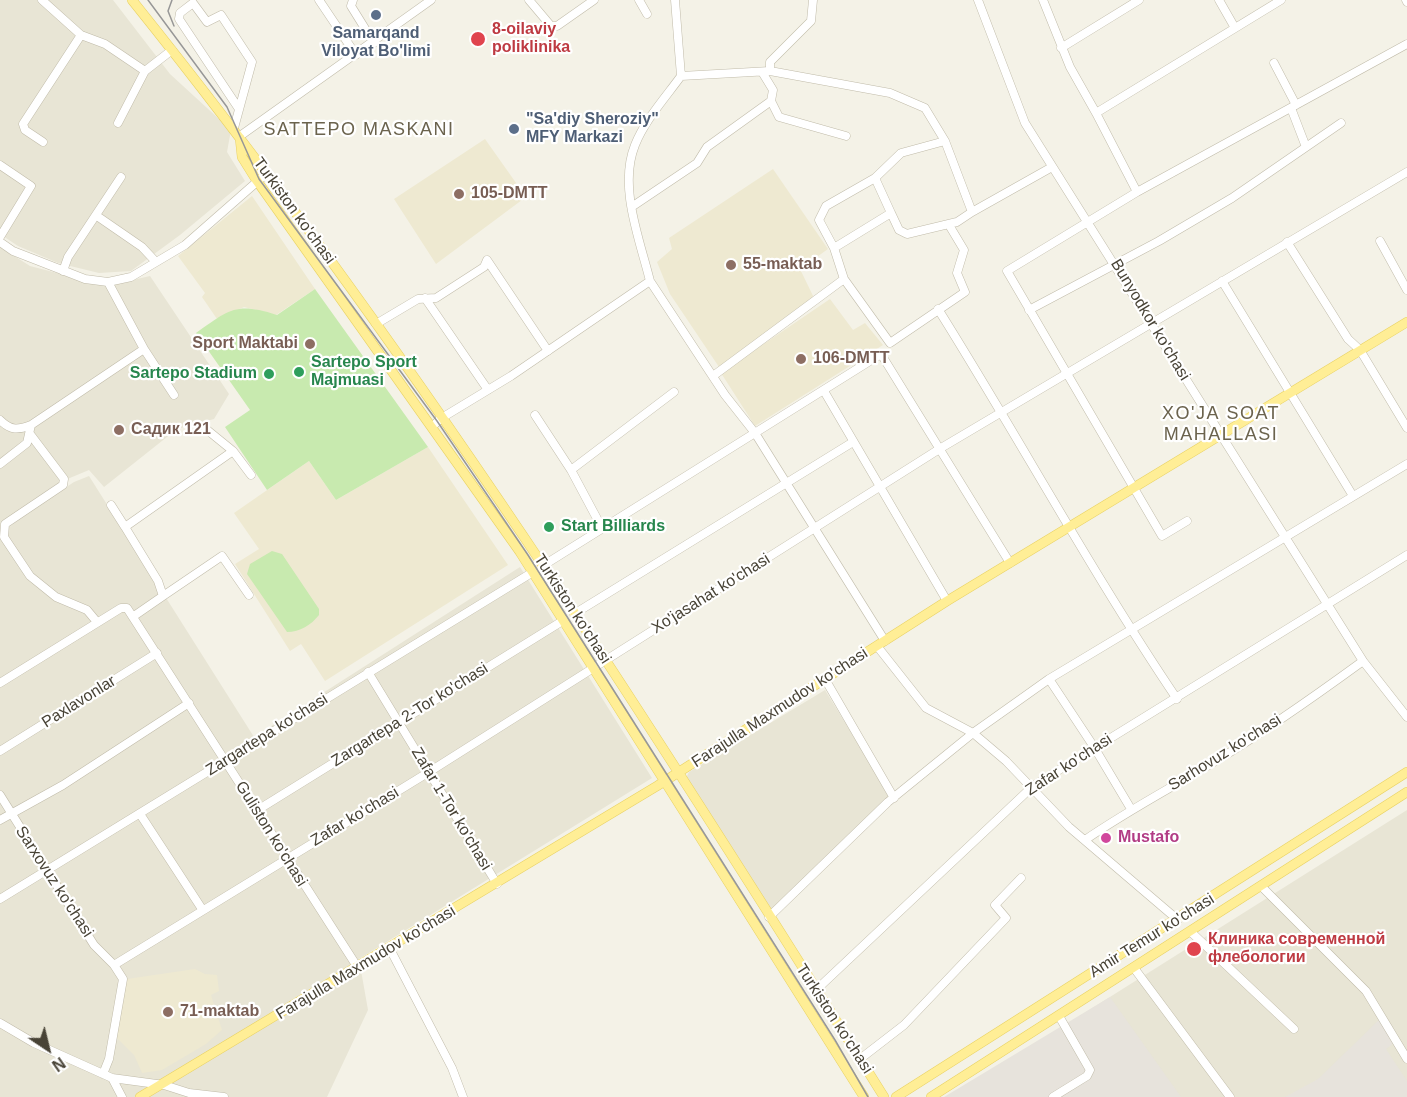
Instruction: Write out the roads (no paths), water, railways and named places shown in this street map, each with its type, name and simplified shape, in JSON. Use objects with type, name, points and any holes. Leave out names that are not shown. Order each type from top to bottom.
[{"type":"main road","name":"Turkiston ko'chasi","points":[[132,0],[237,132],[443,417],[544,565],[884,1097]]},
{"type":"main road","name":"Turkiston ko'chasi","points":[[237,132],[242,157],[257,182],[433,426],[533,572],[864,1097]]},
{"type":"main road","name":"Farajulla Maxmudov ko'chasi","points":[[140,1097],[164,1085],[497,884],[678,773],[947,601],[1407,322]]},
{"type":"main road","name":"Amir Temur ko'chasi","points":[[896,1097],[1178,920],[1407,772]]},
{"type":"main road","name":"Amir Temur ko'chasi","points":[[931,1097],[1407,792]]},
{"type":"street","points":[[42,0],[81,35],[105,44],[145,71]]},
{"type":"street","points":[[319,0],[356,55]]},
{"type":"street","points":[[353,0],[351,6],[374,43]]},
{"type":"street","points":[[237,132],[374,43],[431,0]]},
{"type":"street","points":[[528,0],[551,26],[557,26],[594,0]]},
{"type":"street","points":[[639,0],[647,14]]},
{"type":"street","points":[[675,0],[681,76],[642,130],[634,147],[629,181],[650,282],[713,376],[755,433],[817,528],[881,644],[926,708],[973,733],[1033,786],[1085,840],[1178,920]]},
{"type":"street","points":[[813,0],[811,21],[770,62],[766,71],[773,90],[771,101],[779,117],[846,136]]},
{"type":"street","name":"Bunyodkor ko'chasi","points":[[978,0],[1025,123],[1090,222],[1220,436],[1363,661],[1407,717]]},
{"type":"street","points":[[1042,0],[1061,48],[1137,192]]},
{"type":"street","points":[[1061,48],[1139,0]]},
{"type":"street","points":[[1219,0],[1235,28]]},
{"type":"street","points":[[1096,113],[1281,0]]},
{"type":"street","points":[[237,132],[239,109],[252,62],[221,15],[207,22],[193,3],[180,13],[179,19],[239,109]]},
{"type":"street","points":[[43,142],[25,130],[24,124],[81,35]]},
{"type":"street","points":[[1187,520],[1162,536],[1007,271],[1137,192],[1407,44]]},
{"type":"street","points":[[117,123],[145,71],[172,50]]},
{"type":"street","points":[[1274,63],[1294,106],[1306,147]]},
{"type":"street","points":[[681,76],[766,71],[890,93],[929,111],[945,141],[972,212]]},
{"type":"street","points":[[633,206],[697,163],[707,147],[771,101]]},
{"type":"street","points":[[1029,310],[1232,198],[1341,123]]},
{"type":"street","points":[[945,141],[901,153],[875,178],[826,207],[820,213],[819,220],[834,248],[844,279],[890,343],[965,292],[957,273],[964,250],[949,225]]},
{"type":"street","points":[[0,165],[31,186],[0,237]]},
{"type":"street","points":[[875,178],[899,230],[907,234],[949,225],[1052,167]]},
{"type":"street","name":"Xo'jasahat ko'chasi","points":[[594,667],[941,448],[1004,413],[1407,172]]},
{"type":"street","points":[[0,242],[13,251],[85,279],[108,282],[130,277],[185,245],[267,173]]},
{"type":"street","points":[[63,271],[68,256],[121,177]]},
{"type":"street","points":[[834,248],[891,213]]},
{"type":"street","points":[[97,216],[142,247],[156,262]]},
{"type":"street","points":[[1380,241],[1407,290]]},
{"type":"street","points":[[1287,242],[1348,339],[1360,350],[1407,429]]},
{"type":"street","points":[[376,324],[418,299],[436,298],[484,267],[487,260],[548,351]]},
{"type":"street","points":[[713,376],[844,279]]},
{"type":"street","points":[[108,282],[144,349],[174,395]]},
{"type":"street","points":[[433,426],[443,417],[548,351],[650,282]]},
{"type":"street","points":[[1222,282],[1353,496]]},
{"type":"street","points":[[425,298],[488,390]]},
{"type":"street","points":[[938,309],[1004,413],[1131,631],[1178,699]]},
{"type":"street","points":[[0,420],[8,428],[18,430],[32,425],[144,349]]},
{"type":"street","points":[[544,565],[881,354],[1010,563]]},
{"type":"street","points":[[824,391],[947,601]]},
{"type":"street","points":[[571,470],[674,392]]},
{"type":"street","points":[[535,416],[571,470],[602,528]]},
{"type":"street","points":[[0,464],[27,443],[32,425]]},
{"type":"street","points":[[206,429],[233,451],[251,475]]},
{"type":"street","points":[[0,683],[97,622],[87,610],[56,597],[30,576],[4,537],[2,527],[63,485],[64,479],[57,468],[30,434]]},
{"type":"street","points":[[574,614],[853,442]]},
{"type":"street","points":[[125,527],[233,451]]},
{"type":"street","points":[[769,918],[894,798],[973,733],[1049,679],[1287,539],[1407,464]]},
{"type":"street","points":[[111,505],[158,581],[163,596]]},
{"type":"street","name":"Zafar ko'chasi","points":[[815,991],[1033,786],[1094,747],[1178,699],[1407,555]]},
{"type":"street","points":[[134,616],[222,556],[249,595]]},
{"type":"street","name":"Zargartepa ko'chasi","points":[[0,898],[533,572]]},
{"type":"street","name":"Guliston ko'chasi","points":[[97,622],[121,608],[127,608],[134,616],[286,859],[358,968]]},
{"type":"street","name":"Zargartepa 2-Tor ko'chasi","points":[[256,811],[399,720],[564,620]]},
{"type":"street","name":"Paxlavonlar","points":[[0,751],[157,653]]},
{"type":"street","name":"Sarhovuz ko'chasi","points":[[1085,840],[1131,809],[1215,761],[1316,696],[1363,661]]},
{"type":"street","name":"Zafar ko'chasi","points":[[114,965],[429,772],[594,667]]},
{"type":"street","name":"Zafar 1-Tor ko'chasi","points":[[368,672],[497,884]]},
{"type":"street","points":[[825,679],[894,798]]},
{"type":"street","points":[[1049,679],[1131,809]]},
{"type":"street","points":[[0,820],[63,785],[189,703]]},
{"type":"street","name":"Sarxovuz ko'chasi","points":[[0,795],[94,945],[114,965]]},
{"type":"street","points":[[140,814],[202,909]]},
{"type":"street","points":[[860,1059],[904,1025],[1006,918],[995,905],[1021,878]]},
{"type":"street","points":[[1261,886],[1366,991],[1407,1059]]},
{"type":"street","points":[[1191,932],[1294,1029]]},
{"type":"street","points":[[390,949],[452,1068],[463,1097]]},
{"type":"street","points":[[103,1074],[109,1059],[123,979],[114,965]]},
{"type":"street","points":[[1134,968],[1230,1097]]},
{"type":"street","points":[[1053,1097],[1087,1076],[1090,1070],[1059,1016]]},
{"type":"street","points":[[0,1023],[34,1043],[112,1078],[164,1085],[189,1093],[224,1097]]},
{"type":"street","points":[[112,1078],[122,1097]]},
{"type":"tram line","points":[[148,0],[227,107],[259,179],[437,421],[528,555],[835,1040],[868,1097]]},
{"type":"tram line","points":[[172,0],[168,11],[174,26]]},
{"type":"place","name":"Samarqand Viloyat Bo'limi","points":[[376,15]]},
{"type":"place","name":"8-oilaviy poliklinika","points":[[478,39]]},
{"type":"place","name":"\"Sa'diy Sheroziy\" MFY Markazi","points":[[514,129]]},
{"type":"place","name":"105-DMTT","points":[[459,194]]},
{"type":"place","name":"55-maktab","points":[[731,265]]},
{"type":"place","name":"Sport Maktabi","points":[[310,344]]},
{"type":"place","name":"106-DMTT","points":[[801,359]]},
{"type":"place","name":"Sartepo Sport Majmuasi","points":[[299,372]]},
{"type":"place","name":"Sartepo Stadium","points":[[269,374]]},
{"type":"place","name":"Садик 121","points":[[119,430]]},
{"type":"place","name":"Start Billiards","points":[[549,527]]},
{"type":"place","name":"Mustafo","points":[[1106,838]]},
{"type":"place","name":"Клиника современной флебологии","points":[[1194,949]]},
{"type":"place","name":"71-maktab","points":[[168,1012]]},
{"type":"district","name":"SATTEPO MASKANI","points":[[359,130]]},
{"type":"district","name":"XO'JA SOAT MAHALLASI","points":[[1221,424]]}]
